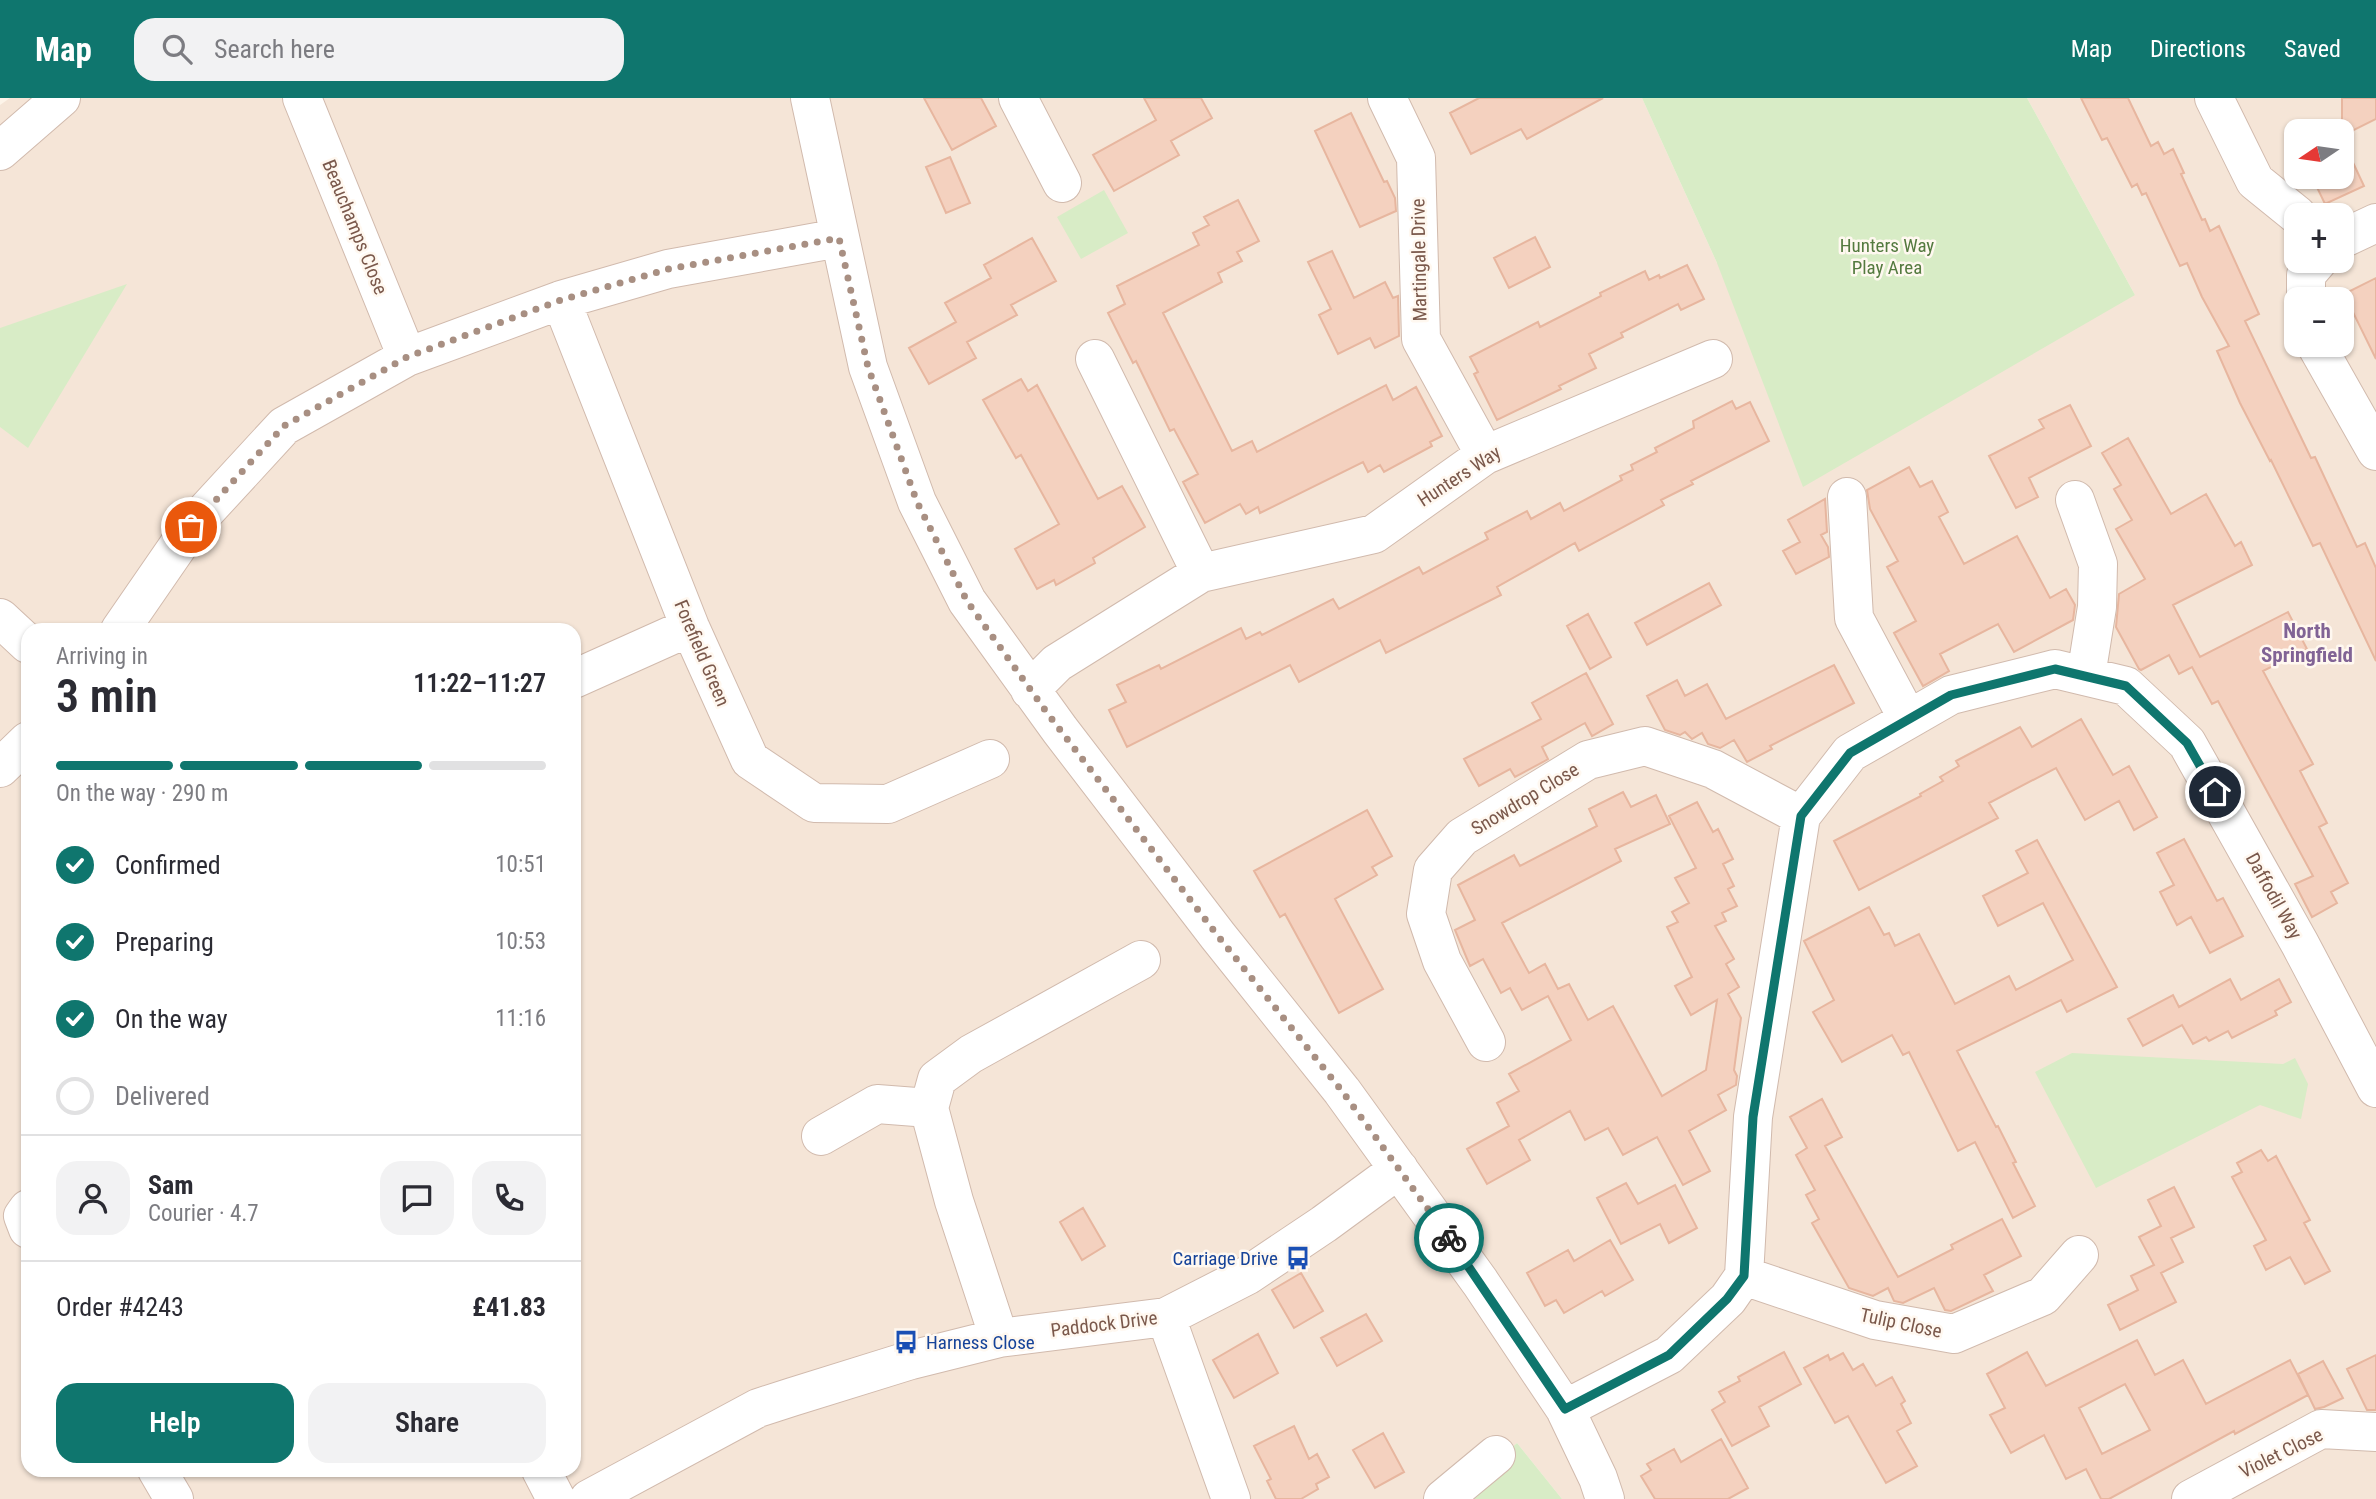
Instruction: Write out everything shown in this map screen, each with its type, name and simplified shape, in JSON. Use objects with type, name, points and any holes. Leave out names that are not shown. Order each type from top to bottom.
[{"type":"street","points":[[0,151],[61,98]]},
{"type":"street","name":"Beauchamps Close","points":[[302,98],[407,357]]},
{"type":"street","points":[[810,98],[868,367],[917,502],[967,601],[1030,690],[1399,1168],[1480,1282],[1565,1409],[1598,1478],[1605,1499]]},
{"type":"street","points":[[1018,98],[1062,183]]},
{"type":"street","name":"Martingale Drive","points":[[1387,98],[1416,158],[1421,339],[1485,455]]},
{"type":"street","points":[[2222,101],[2255,181],[2284,204]]},
{"type":"street","points":[[2354,233],[2376,223]]},
{"type":"street","points":[[125,623],[191,527],[284,426],[407,357],[561,300],[668,269],[839,238]]},
{"type":"street","name":"Forefield Green","points":[[561,300],[690,627],[750,760],[814,803],[888,804],[990,759]]},
{"type":"street","points":[[2323,357],[2376,452]]},
{"type":"street","points":[[1094,359],[1201,573]]},
{"type":"street","name":"Hunters Way","points":[[1030,690],[1057,663],[1201,573],[1374,534],[1485,455],[1713,359]]},
{"type":"street","points":[[1847,497],[1854,618],[1908,719]]},
{"type":"street","points":[[2076,500],[2098,564],[2097,607],[2086,676]]},
{"type":"street","points":[[0,618],[21,637]]},
{"type":"street","points":[[581,676],[690,627]]},
{"type":"street","name":"Daffodil Way","points":[[1744,1276],[1753,1117],[1801,816],[1850,753],[1951,695],[2055,669],[2126,686],[2187,743],[2300,944],[2376,1088]]},
{"type":"street","name":"Snowdrop Close","points":[[1486,1042],[1442,961],[1426,914],[1433,870],[1462,837],[1588,760],[1645,746],[1713,769],[1801,816]]},
{"type":"street","points":[[0,768],[21,748]]},
{"type":"street","points":[[999,1338],[954,1201],[929,1108],[937,1079],[971,1054],[1141,960]]},
{"type":"street","points":[[821,1136],[877,1104],[929,1108]]},
{"type":"street","name":"Paddock Drive","points":[[589,1499],[758,1408],[911,1360],[999,1338],[1166,1317],[1248,1275],[1324,1224],[1399,1168]]},
{"type":"street","name":"Tulip Close","points":[[1744,1276],[1875,1320],[1954,1334],[2043,1296],[2079,1255]]},
{"type":"street","points":[[1565,1409],[1669,1355],[1727,1299],[1744,1276]]},
{"type":"street","points":[[1166,1317],[1231,1499]]},
{"type":"street","name":"Violet Close","points":[[2191,1499],[2321,1429],[2376,1432]]},
{"type":"street","points":[[1443,1499],[1496,1455]]},
{"type":"street","points":[[161,1477],[174,1499]]},
{"type":"street","points":[[545,1477],[556,1499]]},
{"type":"shaded area","points":[[10,98],[1642,98],[1717,263],[2135,295],[2027,98],[2376,98],[2376,1499],[1562,1499],[1517,1443],[1453,1499],[0,1499],[0,105]]},
{"type":"green space","name":"Hunters Way Play Area","points":[[1642,98],[2027,98],[2135,295],[1803,487],[1717,263]]},
{"type":"green space","points":[[1104,190],[1128,233],[1081,259],[1057,217]]},
{"type":"green space","points":[[127,284],[28,448],[0,427],[0,328]]},
{"type":"green space","points":[[2072,1053],[2283,1064],[2295,1058],[2308,1084],[2301,1119],[2260,1105],[2096,1188],[2035,1072]]},
{"type":"green space","points":[[1517,1443],[1562,1499],[1453,1499]]},
{"type":"building","points":[[924,98],[981,98],[996,126],[952,150]]},
{"type":"building","points":[[1144,98],[1201,98],[1212,118],[1171,141],[1179,155],[1114,191],[1093,155],[1156,120]]},
{"type":"building","points":[[1479,98],[1603,98],[1527,139],[1521,129],[1471,154],[1450,113]]},
{"type":"building","points":[[2081,98],[2128,98],[2151,146],[2158,142],[2164,154],[2173,149],[2202,220],[2205,219],[2210,231],[2219,226],[2259,314],[2245,321],[2311,458],[2315,457],[2357,547],[2365,543],[2376,568],[2376,661],[2320,543],[2313,546],[2240,403],[2217,351],[2229,346],[2187,263],[2180,266],[2146,193],[2142,195],[2137,184],[2132,187],[2107,138],[2102,140]]},
{"type":"building","points":[[2342,98],[2376,98],[2376,119],[2354,130],[2354,119],[2342,119]]},
{"type":"building","points":[[1351,113],[1384,182],[1387,181],[1395,198],[1396,211],[1360,227],[1315,131]]},
{"type":"building","points":[[950,157],[970,203],[946,213],[926,167]]},
{"type":"building","points":[[2354,165],[2364,186],[2325,203],[2318,189],[2354,189]]},
{"type":"building","points":[[1238,200],[1259,241],[1237,252],[1242,261],[1218,273],[1222,282],[1163,313],[1232,451],[1252,441],[1257,452],[1386,385],[1393,400],[1416,387],[1442,436],[1430,442],[1432,446],[1384,472],[1380,465],[1368,472],[1363,462],[1260,513],[1258,507],[1246,514],[1240,504],[1205,523],[1183,482],[1198,474],[1174,429],[1170,431],[1136,361],[1133,363],[1108,313],[1125,304],[1117,286],[1199,245],[1193,233],[1209,225],[1204,217]]},
{"type":"building","points":[[1535,237],[1550,267],[1509,288],[1494,258]]},
{"type":"building","points":[[1032,238],[1056,281],[1011,305],[1017,315],[967,342],[976,358],[929,384],[909,348],[956,322],[945,303],[991,278],[984,265]]},
{"type":"building","points":[[1332,251],[1354,298],[1385,282],[1393,298],[1398,296],[1399,336],[1375,348],[1370,338],[1338,354],[1319,315],[1331,309],[1308,262]]},
{"type":"building","points":[[1687,265],[1704,299],[1681,310],[1678,304],[1621,333],[1623,337],[1589,354],[1596,368],[1559,386],[1561,389],[1497,420],[1474,374],[1478,372],[1470,357],[1538,322],[1540,327],[1645,271],[1649,280],[1659,275],[1660,278]]},
{"type":"building","points":[[2376,278],[2376,359],[2354,314],[2354,289]]},
{"type":"building","points":[[1021,379],[1028,391],[1037,385],[1098,499],[1122,486],[1145,527],[1093,558],[1095,563],[1056,585],[1054,580],[1037,589],[1015,549],[1059,524],[1021,455],[1016,458],[983,400]]},
{"type":"building","points":[[1732,401],[1736,409],[1750,402],[1769,441],[1691,481],[1693,484],[1661,500],[1664,505],[1579,551],[1575,543],[1497,587],[1501,595],[1386,653],[1380,640],[1299,682],[1290,665],[1127,747],[1109,710],[1126,702],[1117,685],[1159,665],[1161,669],[1241,628],[1246,639],[1260,632],[1262,635],[1333,599],[1339,609],[1419,567],[1423,574],[1488,539],[1485,533],[1527,511],[1531,519],[1560,503],[1564,511],[1622,480],[1620,476],[1633,470],[1631,465],[1657,452],[1655,448],[1694,428],[1693,421]]},
{"type":"building","points":[[2070,405],[2091,446],[2029,478],[2038,497],[2016,508],[1989,456],[2044,428],[2039,420]]},
{"type":"building","points":[[2128,438],[2171,514],[2206,494],[2235,546],[2241,542],[2252,565],[2173,605],[2200,657],[2288,612],[2307,649],[2263,671],[2313,764],[2300,771],[2327,823],[2319,827],[2348,883],[2331,892],[2337,903],[2312,917],[2295,884],[2313,876],[2218,701],[2212,704],[2192,667],[2179,674],[2169,655],[2139,669],[2116,627],[2119,594],[2145,579],[2116,529],[2132,520],[2114,489],[2121,485],[2102,453]]},
{"type":"building","points":[[1909,467],[1920,487],[1932,481],[1948,512],[1939,517],[1964,564],[2017,536],[2050,598],[2066,589],[2075,605],[2073,620],[2014,652],[1998,624],[1940,654],[1949,671],[1923,686],[1894,633],[1916,621],[1887,567],[1898,561],[1870,509],[1867,490]]},
{"type":"building","points":[[1825,499],[1827,532],[1821,535],[1828,547],[1829,557],[1796,574],[1783,551],[1800,542],[1788,520]]},
{"type":"building","points":[[1709,583],[1721,605],[1647,645],[1635,623]]},
{"type":"building","points":[[1588,614],[1611,657],[1590,669],[1567,626]]},
{"type":"building","points":[[1834,665],[1854,703],[1770,746],[1772,749],[1747,762],[1734,740],[1720,748],[1708,744],[1702,733],[1692,739],[1685,732],[1680,735],[1665,730],[1647,696],[1677,680],[1685,696],[1707,684],[1726,719]]},
{"type":"building","points":[[1586,673],[1613,724],[1592,736],[1585,723],[1542,747],[1548,759],[1543,762],[1515,777],[1510,769],[1479,786],[1464,759],[1541,719],[1532,703]]},
{"type":"building","points":[[2081,719],[2113,775],[2129,766],[2157,817],[2134,830],[2119,801],[2085,820],[2056,768],[1989,803],[1998,818],[1859,890],[1834,841],[1921,796],[1920,794],[1943,781],[1940,777],[1959,766],[1956,761],[2020,727],[2032,747]]},
{"type":"building","points":[[1623,792],[1631,807],[1656,795],[1670,824],[1615,849],[1621,861],[1502,923],[1529,973],[1545,964],[1558,989],[1569,984],[1588,1020],[1613,1006],[1662,1096],[1706,1070],[1717,1000],[1691,1015],[1675,986],[1692,977],[1667,927],[1678,922],[1672,912],[1689,903],[1675,878],[1696,868],[1669,816],[1697,802],[1713,832],[1718,829],[1733,859],[1723,864],[1734,886],[1728,889],[1737,906],[1722,913],[1726,921],[1715,926],[1734,959],[1726,964],[1739,987],[1728,994],[1741,1018],[1734,1070],[1737,1076],[1736,1085],[1718,1095],[1726,1110],[1689,1131],[1710,1171],[1683,1185],[1657,1137],[1623,1155],[1608,1128],[1585,1140],[1570,1111],[1519,1140],[1530,1160],[1487,1184],[1467,1149],[1509,1126],[1497,1103],[1519,1091],[1509,1074],[1571,1040],[1548,996],[1522,1010],[1510,988],[1501,993],[1483,959],[1470,966],[1455,930],[1475,920],[1458,885],[1514,855],[1520,866],[1597,826],[1589,809]]},
{"type":"building","points":[[1367,810],[1392,856],[1372,867],[1377,875],[1335,899],[1383,989],[1339,1013],[1285,914],[1280,917],[1254,871]]},
{"type":"building","points":[[2184,839],[2217,901],[2223,898],[2243,936],[2210,953],[2191,917],[2177,925],[2160,892],[2174,885],[2157,853]]},
{"type":"building","points":[[2037,840],[2117,987],[2067,1012],[2061,1000],[1957,1051],[1996,1127],[1998,1126],[2035,1206],[2013,1218],[1975,1142],[1958,1151],[1909,1052],[1903,1055],[1892,1035],[1842,1062],[1813,1012],[1834,1000],[1804,941],[1869,907],[1884,935],[1889,933],[1895,946],[1919,934],[1955,1004],[2009,976],[2016,990],[2073,960],[2043,903],[1998,926],[1983,896],[2028,873],[2016,851]]},
{"type":"building","points":[[2230,979],[2241,1000],[2279,979],[2291,1002],[2275,1011],[2277,1015],[2232,1038],[2228,1031],[2209,1041],[2206,1037],[2193,1044],[2182,1025],[2143,1046],[2128,1019],[2173,995],[2179,1007]]},
{"type":"building","points":[[1822,1099],[1842,1137],[1825,1146],[1898,1277],[1953,1249],[1951,1245],[2002,1219],[2021,1256],[1984,1275],[1993,1291],[1951,1311],[1945,1310],[1934,1288],[1903,1303],[1894,1301],[1888,1288],[1873,1296],[1849,1288],[1812,1223],[1819,1219],[1806,1195],[1815,1190],[1796,1155],[1807,1148],[1790,1117]]},
{"type":"building","points":[[2261,1150],[2268,1161],[2276,1156],[2310,1220],[2304,1223],[2330,1271],[2305,1284],[2290,1257],[2266,1270],[2254,1246],[2266,1240],[2232,1177],[2242,1172],[2237,1163]]},
{"type":"building","points":[[1626,1183],[1638,1204],[1675,1185],[1697,1228],[1669,1243],[1660,1224],[1621,1244],[1597,1198]]},
{"type":"building","points":[[2174,1187],[2194,1227],[2171,1238],[2183,1262],[2161,1273],[2176,1302],[2120,1330],[2108,1305],[2138,1290],[2131,1276],[2154,1265],[2139,1237],[2161,1226],[2148,1200]]},
{"type":"building","points":[[1083,1208],[1105,1246],[1082,1260],[1060,1222]]},
{"type":"building","points":[[1610,1240],[1633,1280],[1605,1296],[1602,1291],[1564,1313],[1556,1300],[1545,1306],[1527,1273],[1568,1250],[1574,1261]]},
{"type":"building","points":[[1301,1273],[1323,1311],[1294,1328],[1272,1290]]},
{"type":"building","points":[[1366,1314],[1382,1341],[1337,1366],[1321,1338]]},
{"type":"building","points":[[1258,1334],[1278,1373],[1234,1398],[1213,1360]]},
{"type":"building","points":[[2137,1340],[2155,1375],[2183,1360],[2206,1404],[2290,1360],[2308,1395],[2235,1434],[2234,1431],[2109,1499],[2101,1499],[2086,1469],[2066,1479],[2044,1435],[2011,1453],[1990,1415],[2005,1408],[1987,1374],[2027,1352],[2046,1386]],"holes":[[[2125,1384],[2150,1430],[2102,1454],[2079,1408]]]},
{"type":"building","points":[[1784,1352],[1801,1384],[1759,1407],[1769,1426],[1732,1446],[1712,1410],[1725,1402],[1719,1392],[1740,1381],[1738,1377]]},
{"type":"building","points":[[1843,1353],[1853,1370],[1863,1364],[1876,1386],[1892,1377],[1905,1401],[1901,1404],[1911,1423],[1897,1431],[1917,1466],[1886,1483],[1848,1416],[1835,1423],[1804,1368],[1828,1355],[1830,1360]]},
{"type":"building","points":[[2376,1355],[2376,1410],[2367,1410],[2347,1369]]},
{"type":"building","points":[[2323,1361],[2343,1398],[2315,1409],[2298,1374]]},
{"type":"building","points":[[1294,1426],[1309,1459],[1317,1454],[1329,1477],[1316,1484],[1318,1489],[1301,1499],[1276,1499],[1267,1481],[1271,1479],[1254,1446]]},
{"type":"building","points":[[1383,1433],[1404,1472],[1375,1488],[1353,1450]]},
{"type":"building","points":[[1721,1439],[1748,1488],[1728,1499],[1655,1499],[1641,1476],[1651,1470],[1647,1464],[1674,1449],[1681,1462]]},
{"type":"way so far","points":[[191,527],[284,426],[407,357],[561,300],[668,269],[839,238],[868,367],[917,502],[967,601],[1045,710],[1218,936],[1342,1091],[1449,1238]]},
{"type":"place","name":"Carriage Drive","points":[[1298,1258]]},
{"type":"place","name":"Harness Close","points":[[906,1342]]},
{"type":"district","name":"North Springfield","points":[[2307,643]]},
{"type":"route","points":[[1449,1238],[1565,1409],[1669,1355],[1727,1299],[1744,1276],[1753,1117],[1801,816],[1850,753],[1951,695],[2055,669],[2126,686],[2187,743],[2215,792]]}]
